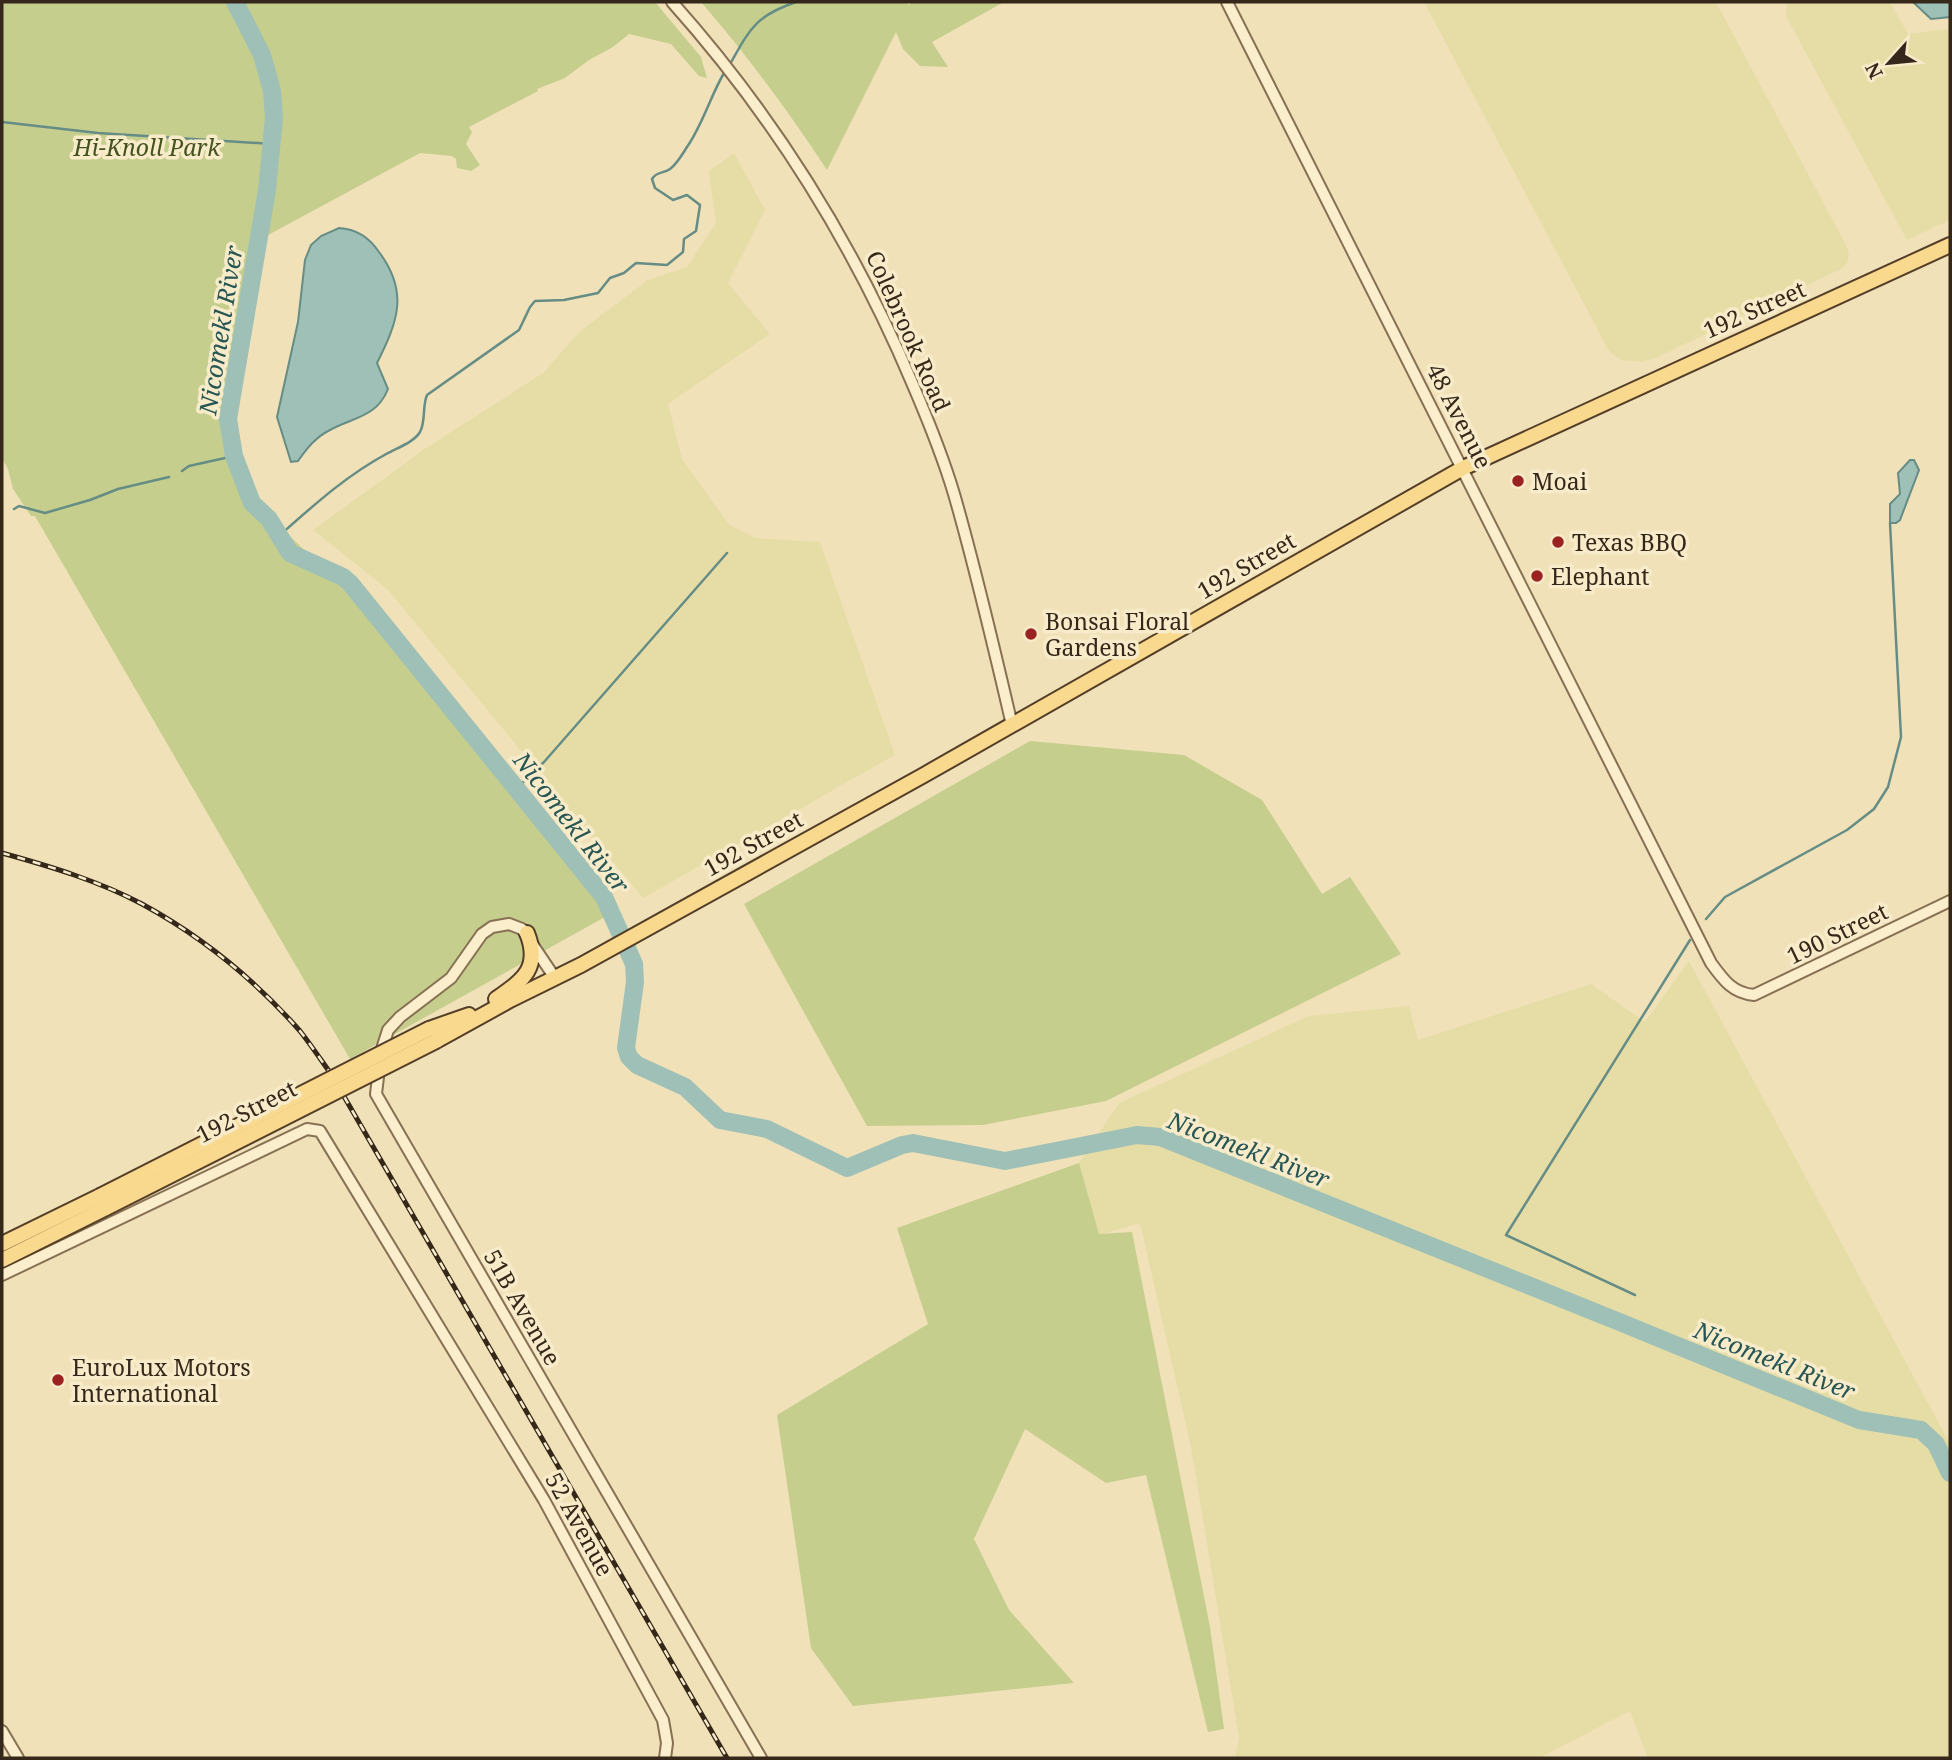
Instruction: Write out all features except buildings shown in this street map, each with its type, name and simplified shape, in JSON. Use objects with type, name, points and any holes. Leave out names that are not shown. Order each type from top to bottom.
[{"type":"main road","name":"192 Street","points":[[2,1260],[103,1202],[433,1035],[581,965],[1463,468],[1950,245]]},
{"type":"main road","points":[[461,1017],[506,991],[530,969],[533,953],[527,933]]},
{"type":"main road","name":"192 Street","points":[[433,1035],[461,1017],[510,1000]]},
{"type":"main road","name":"192 Street","points":[[2,1244],[103,1202]]},
{"type":"street","name":"Colebrook Road","points":[[672,2],[717,56],[778,138],[840,233],[894,341],[926,416],[953,492],[1012,724]]},
{"type":"street","name":"48 Avenue","points":[[1227,2],[1712,963],[1725,982],[1739,994]]},
{"type":"street","name":"190 Street","points":[[1739,994],[1754,995],[1774,987],[1950,901]]},
{"type":"street","name":"51B Avenue","points":[[527,933],[509,924],[492,927],[482,934],[451,978],[393,1024],[388,1030],[381,1052],[376,1094],[761,1758]]},
{"type":"street","points":[[527,933],[555,978]]},
{"type":"street","name":"52 Avenue","points":[[2,1275],[307,1129],[320,1131],[544,1500],[663,1720],[667,1743],[666,1758]]},
{"type":"street","points":[[2,1731],[18,1758]]},
{"type":"shaded area","points":[[1424,2],[1716,2],[1846,245],[1849,254],[1847,263],[1841,269],[1658,357],[1642,362],[1622,360],[1615,356],[1609,351]]},
{"type":"shaded area","points":[[1787,2],[1890,2],[1908,34],[1950,29],[1950,220],[1907,240],[1786,16]]},
{"type":"shaded area","points":[[734,153],[765,210],[728,283],[770,334],[668,404],[682,459],[729,525],[756,538],[820,542],[895,755],[643,898],[388,590],[313,530],[426,448],[543,373],[579,332],[648,280],[687,267],[716,223],[709,171]]},
{"type":"shaded area","points":[[1689,961],[1950,1444],[1950,1758],[1648,1758],[1630,1711],[1539,1758],[1235,1758],[1239,1738],[1191,1447],[1140,1223],[1099,1235],[1079,1163],[1119,1103],[1309,1016],[1409,1006],[1418,1040],[1591,984],[1645,1022]]},
{"type":"green space","name":"Hi-Knoll Park","points":[[2,2],[655,2],[701,57],[707,78],[699,76],[671,44],[629,34],[565,78],[537,89],[538,91],[469,127],[472,132],[466,144],[480,165],[471,171],[457,168],[456,159],[452,156],[420,153],[257,241],[247,301],[235,417],[238,455],[248,488],[263,510],[367,611],[446,697],[506,777],[585,871],[596,891],[605,917],[350,1059],[35,516],[31,516],[13,489],[2,458]]},
{"type":"green space","points":[[701,2],[906,2],[909,5],[911,2],[1004,2],[932,42],[948,67],[920,66],[903,49],[896,32],[827,170],[767,84]]},
{"type":"green space","points":[[1030,741],[1184,755],[1262,800],[1322,894],[1350,877],[1401,954],[1106,1101],[983,1125],[867,1126],[744,904]]},
{"type":"green space","points":[[1079,1163],[1099,1234],[1132,1232],[1210,1627],[1224,1729],[1208,1732],[1146,1475],[1106,1483],[1025,1429],[974,1539],[1009,1610],[1074,1683],[853,1706],[811,1648],[777,1415],[928,1324],[897,1228]]},
{"type":"water","points":[[1913,2],[1950,2],[1950,17],[1931,19]]},
{"type":"water","points":[[339,228],[357,232],[371,242],[394,280],[397,294],[395,320],[377,363],[388,389],[371,411],[325,433],[312,443],[298,461],[291,462],[277,417],[298,322],[305,260],[311,245],[321,236]]},
{"type":"water","points":[[1910,460],[1914,460],[1919,470],[1900,520],[1890,523],[1890,504],[1900,494],[1898,473]]},
{"type":"waterway","name":"Nicomekl River","points":[[235,2],[262,55],[272,91],[274,118],[267,190],[228,419],[234,456],[252,503],[269,519],[290,553],[343,577],[350,583],[604,897],[634,964],[635,982],[626,1048],[629,1057],[637,1065],[685,1087],[720,1120],[767,1129],[847,1168],[913,1143],[1005,1161],[1137,1135],[1160,1137],[1859,1420],[1921,1430],[1936,1444],[1950,1473]]},
{"type":"waterway","points":[[730,64],[755,25],[771,13],[796,2]]},
{"type":"waterway","points":[[280,535],[345,480],[414,439],[422,428],[427,395],[519,330],[535,301],[564,300],[598,293],[610,278],[624,273],[636,263],[667,265],[683,252],[684,239],[696,231],[700,205],[687,195],[673,200],[655,188],[652,179],[670,169],[680,158],[698,129],[724,73]]},
{"type":"waterway","points":[[2,122],[98,133],[273,144]]},
{"type":"waterway","points":[[182,471],[189,466],[234,456]]},
{"type":"waterway","points":[[14,509],[19,506],[45,513],[118,489],[169,477]]},
{"type":"waterway","points":[[1706,919],[1725,897],[1847,830],[1874,809],[1888,787],[1901,737],[1890,523]]},
{"type":"waterway","points":[[516,789],[544,762],[727,553]]},
{"type":"waterway","points":[[1635,1295],[1506,1235],[1690,940]]},
{"type":"railway","points":[[2,853],[91,881],[164,917],[227,961],[300,1031],[331,1074],[727,1758]]},
{"type":"place","name":"Moai","points":[[1518,481]]},
{"type":"place","name":"Texas BBQ","points":[[1558,542]]},
{"type":"place","name":"Elephant","points":[[1537,576]]},
{"type":"place","name":"Bonsai Floral Gardens","points":[[1031,634]]},
{"type":"place","name":"EuroLux Motors International","points":[[58,1380]]}]
